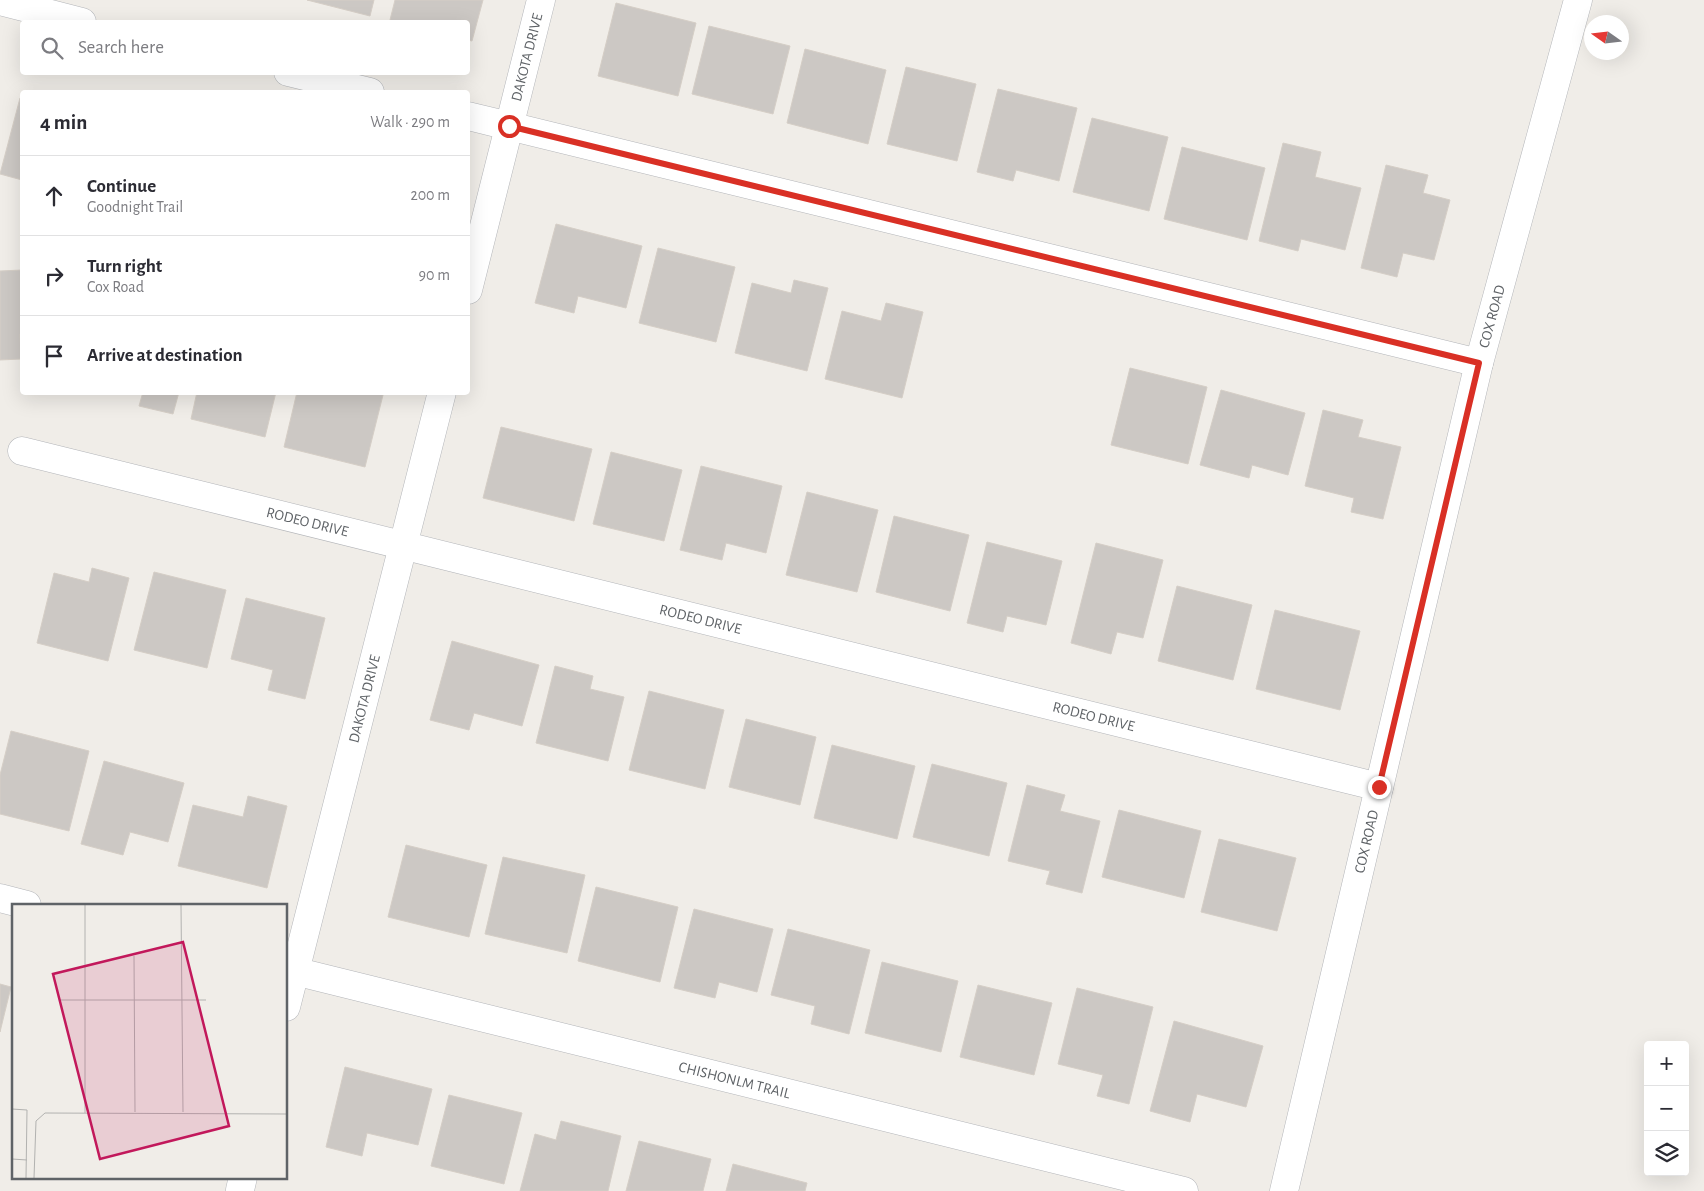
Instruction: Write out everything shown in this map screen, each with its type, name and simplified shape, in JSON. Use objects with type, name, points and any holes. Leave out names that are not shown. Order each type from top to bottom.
[{"type":"street","name":"DAKOTA DRIVE","points":[[470,282],[541,0]]},
{"type":"street","name":"COX ROAD","points":[[1284,1191],[1479,363],[1578,0]]},
{"type":"street","points":[[0,1],[74,20]]},
{"type":"street","points":[[300,75],[362,90]]},
{"type":"street","points":[[470,116],[1479,363]]},
{"type":"street","name":"DAKOTA DRIVE","points":[[288,992],[291,970],[441,395]]},
{"type":"street","name":"RODEO DRIVE","points":[[22,451],[1379,787]]},
{"type":"street","points":[[0,898],[23,904]]},
{"type":"street","name":"CHISHONLM TRAIL","points":[[291,970],[1184,1191]]},
{"type":"building","points":[[307,0],[374,0],[370,16]]},
{"type":"building","points":[[395,0],[483,0],[472,41],[470,40],[470,20],[390,20]]},
{"type":"building","points":[[616,3],[696,23],[678,96],[598,76]]},
{"type":"building","points":[[709,26],[790,46],[773,114],[692,94]]},
{"type":"building","points":[[805,49],[886,70],[868,144],[787,123]]},
{"type":"building","points":[[906,67],[976,84],[957,161],[887,144]]},
{"type":"building","points":[[998,89],[1077,108],[1059,181],[1016,170],[1013,181],[977,172]]},
{"type":"building","points":[[20,98],[20,179],[0,174]]},
{"type":"building","points":[[1092,118],[1168,137],[1149,211],[1073,192]]},
{"type":"building","points":[[1283,143],[1321,152],[1315,177],[1361,188],[1345,250],[1301,239],[1298,251],[1259,241]]},
{"type":"building","points":[[1182,147],[1265,168],[1247,240],[1164,219]]},
{"type":"building","points":[[1386,165],[1428,175],[1423,193],[1450,200],[1434,260],[1403,253],[1397,277],[1361,268]]},
{"type":"building","points":[[556,224],[642,246],[626,308],[578,296],[574,313],[535,303]]},
{"type":"building","points":[[658,248],[735,267],[716,342],[639,323]]},
{"type":"building","points":[[20,270],[20,359],[0,360],[0,271]]},
{"type":"building","points":[[794,280],[828,288],[807,371],[735,353],[752,283],[791,293]]},
{"type":"building","points":[[886,303],[923,312],[902,398],[825,379],[842,311],[881,321]]},
{"type":"building","points":[[1130,368],[1207,387],[1188,464],[1111,445]]},
{"type":"building","points":[[1221,390],[1305,413],[1288,475],[1252,465],[1249,478],[1200,465]]},
{"type":"building","points":[[142,395],[178,395],[173,414],[139,406]]},
{"type":"building","points":[[196,395],[275,395],[265,437],[191,419]]},
{"type":"building","points":[[296,395],[383,395],[365,467],[284,447]]},
{"type":"building","points":[[1323,410],[1363,420],[1358,437],[1401,447],[1383,519],[1351,512],[1354,498],[1305,486]]},
{"type":"building","points":[[501,427],[592,449],[574,521],[483,498]]},
{"type":"building","points":[[611,452],[682,470],[664,541],[593,524]]},
{"type":"building","points":[[701,466],[782,486],[766,553],[726,543],[722,560],[680,550]]},
{"type":"building","points":[[807,492],[878,510],[857,592],[786,575]]},
{"type":"building","points":[[894,516],[969,535],[950,611],[876,592]]},
{"type":"building","points":[[987,542],[1062,561],[1046,625],[1007,616],[1003,632],[967,623]]},
{"type":"building","points":[[1096,543],[1163,560],[1143,638],[1117,632],[1111,654],[1071,643]]},
{"type":"building","points":[[92,568],[129,578],[108,661],[37,643],[54,573],[89,582]]},
{"type":"building","points":[[154,572],[226,590],[207,668],[134,650]]},
{"type":"building","points":[[1177,586],[1252,605],[1233,680],[1158,661]]},
{"type":"building","points":[[246,598],[325,618],[305,699],[268,690],[273,670],[231,659]]},
{"type":"building","points":[[1275,610],[1360,631],[1340,710],[1256,689]]},
{"type":"building","points":[[452,641],[539,665],[522,726],[474,713],[469,730],[430,720]]},
{"type":"building","points":[[555,666],[593,676],[590,689],[624,697],[608,761],[536,743]]},
{"type":"building","points":[[649,691],[724,710],[705,789],[629,770]]},
{"type":"building","points":[[746,719],[816,737],[800,805],[729,787]]},
{"type":"building","points":[[11,731],[89,751],[69,831],[0,814],[0,775]]},
{"type":"building","points":[[832,745],[915,766],[897,839],[814,818]]},
{"type":"building","points":[[104,761],[184,783],[168,842],[130,832],[123,855],[81,844]]},
{"type":"building","points":[[932,764],[1007,783],[989,856],[913,837]]},
{"type":"building","points":[[1027,785],[1065,795],[1060,811],[1100,821],[1082,893],[1046,884],[1050,871],[1008,861]]},
{"type":"building","points":[[248,796],[287,806],[267,888],[178,866],[193,805],[243,817]]},
{"type":"building","points":[[1119,810],[1201,831],[1184,898],[1102,877]]},
{"type":"building","points":[[1219,839],[1296,858],[1277,931],[1201,912]]},
{"type":"building","points":[[406,845],[487,865],[469,937],[388,917]]},
{"type":"building","points":[[503,857],[585,875],[567,953],[485,934]]},
{"type":"building","points":[[596,887],[678,907],[660,982],[578,961]]},
{"type":"building","points":[[694,909],[773,929],[757,992],[719,982],[715,998],[674,988]]},
{"type":"building","points":[[788,929],[870,950],[849,1034],[811,1024],[815,1006],[771,995]]},
{"type":"building","points":[[882,962],[958,981],[941,1052],[865,1033]]},
{"type":"building","points":[[0,984],[11,987],[0,1032]]},
{"type":"building","points":[[978,985],[1052,1003],[1034,1075],[960,1057]]},
{"type":"building","points":[[1077,988],[1153,1007],[1129,1104],[1097,1096],[1103,1075],[1058,1064]]},
{"type":"building","points":[[1174,1021],[1263,1046],[1246,1107],[1197,1094],[1190,1122],[1150,1111]]},
{"type":"building","points":[[345,1067],[432,1089],[418,1145],[367,1133],[362,1156],[326,1147]]},
{"type":"building","points":[[449,1095],[522,1113],[504,1184],[431,1166]]},
{"type":"building","points":[[561,1121],[621,1136],[608,1191],[520,1191],[535,1134],[556,1140]]},
{"type":"building","points":[[639,1141],[711,1159],[703,1191],[626,1191]]},
{"type":"building","points":[[733,1164],[807,1183],[805,1191],[726,1191]]},
{"type":"route","points":[[509,126],[1479,363],[1379,787]]}]
